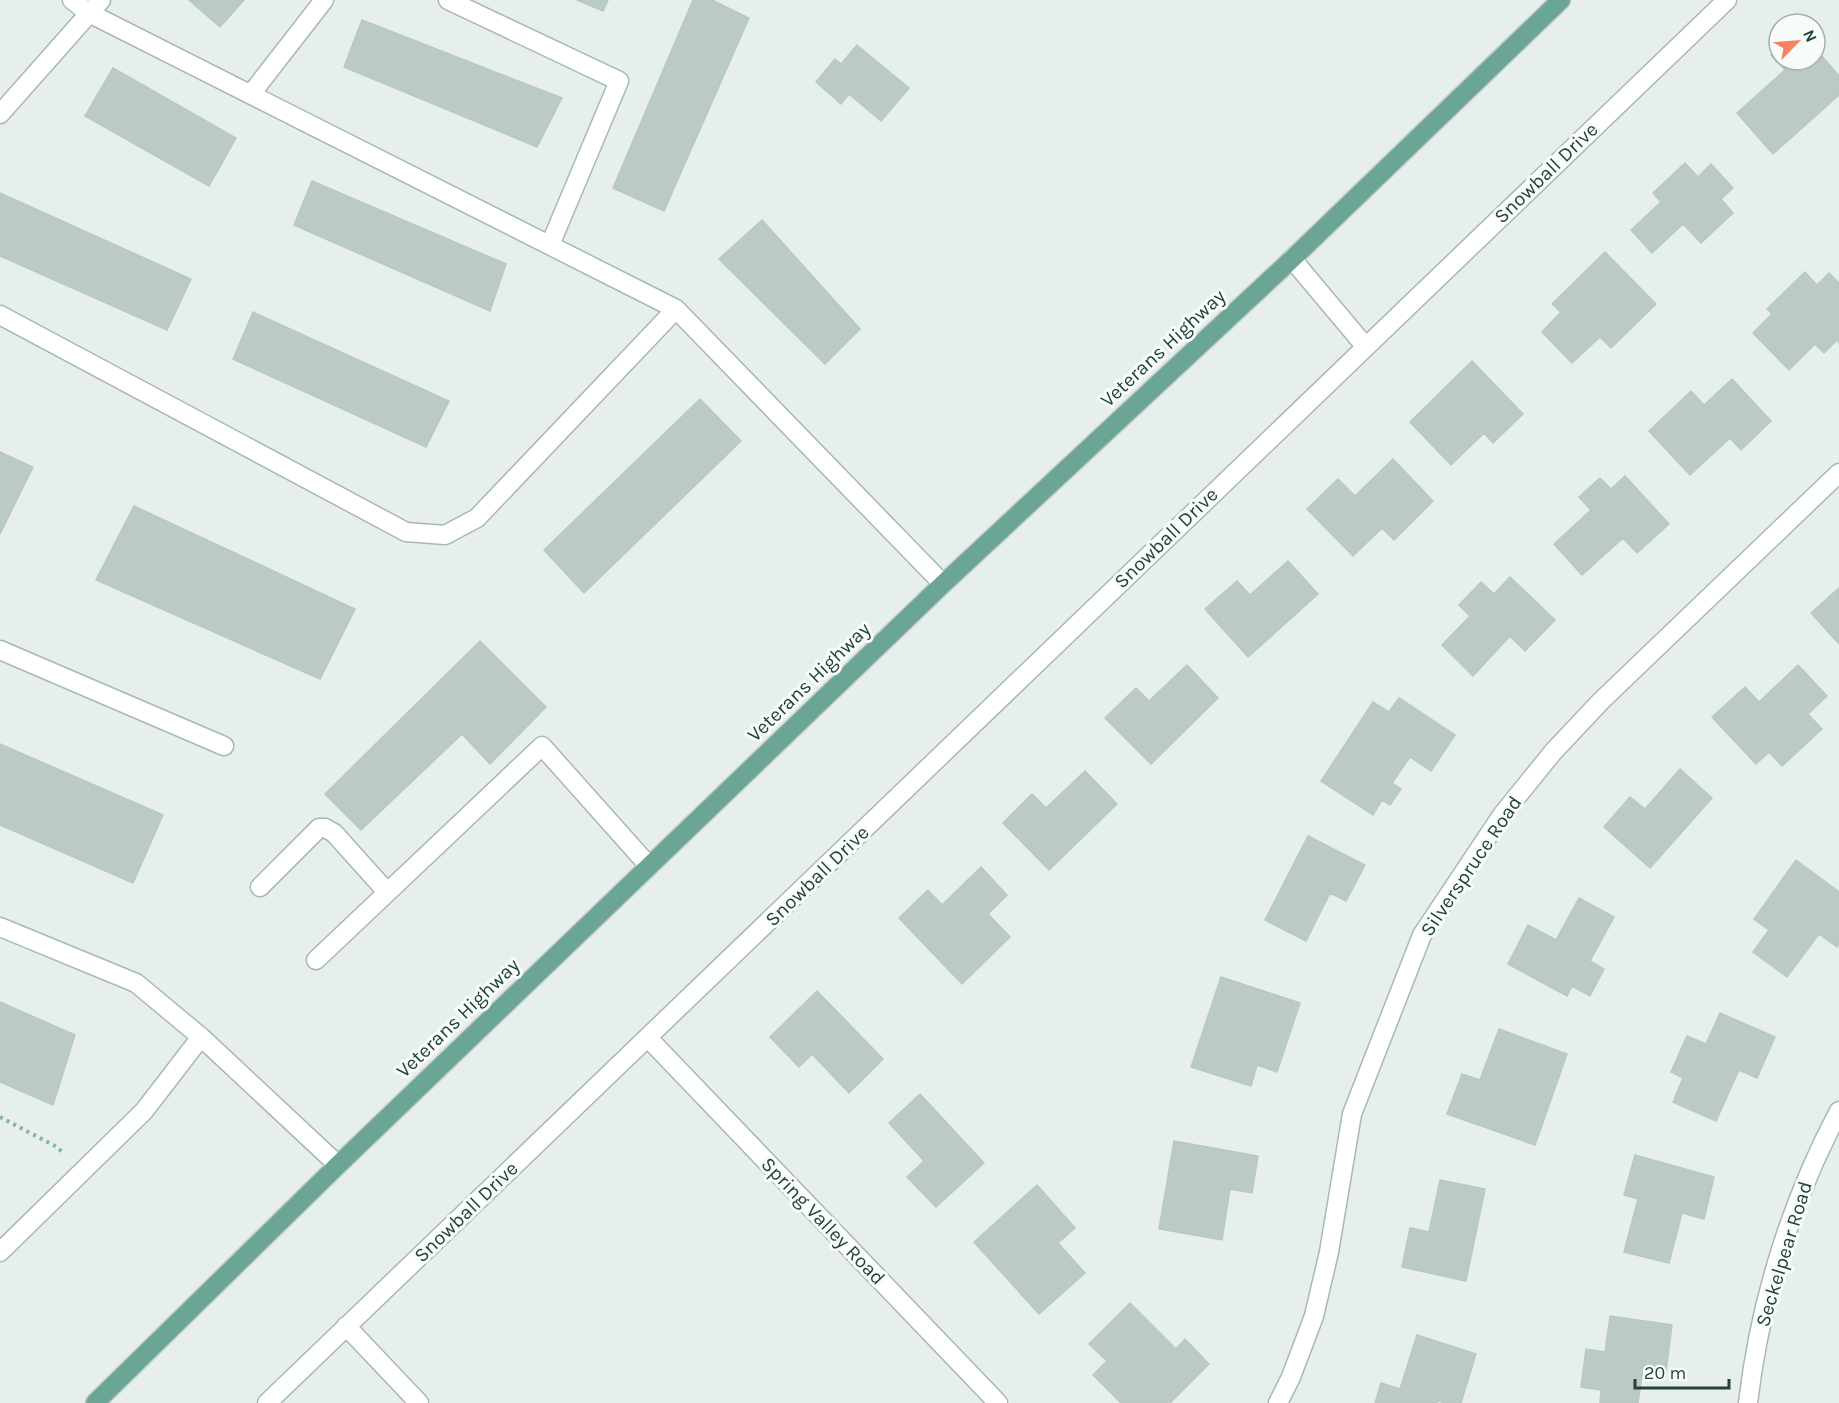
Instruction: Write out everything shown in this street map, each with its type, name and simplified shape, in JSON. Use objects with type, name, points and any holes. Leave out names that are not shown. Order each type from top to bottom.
[{"type":"main road","name":"Veterans Highway","points":[[95,1403],[338,1165],[943,584],[1292,259],[1561,0]]},
{"type":"street","points":[[72,0],[95,6],[251,94],[676,309],[943,584]]},
{"type":"street","points":[[251,94],[324,0]]},
{"type":"street","points":[[448,0],[620,81],[550,245]]},
{"type":"street","name":"Snowball Drive","points":[[267,1403],[1727,0]]},
{"type":"street","points":[[0,114],[95,6]]},
{"type":"street","points":[[1292,259],[1365,346]]},
{"type":"street","points":[[0,315],[406,532],[445,535],[477,518],[676,309]]},
{"type":"street","name":"Silverspruce Road","points":[[1278,1403],[1291,1377],[1314,1316],[1329,1252],[1352,1114],[1422,935],[1502,815],[1553,752],[1601,701],[1839,473]]},
{"type":"street","points":[[0,650],[224,746]]},
{"type":"street","points":[[316,960],[542,747],[649,866]]},
{"type":"street","points":[[260,887],[320,828],[325,828],[334,833],[387,892]]},
{"type":"street","points":[[0,927],[136,983],[201,1037],[338,1165]]},
{"type":"street","points":[[0,1252],[144,1111],[201,1037]]},
{"type":"street","name":"Spring Valley Road","points":[[648,1038],[998,1403]]},
{"type":"street","name":"Seckelpear Road","points":[[1748,1403],[1753,1358],[1777,1262],[1818,1152],[1839,1111]]},
{"type":"street","points":[[346,1326],[419,1403]]},
{"type":"path","points":[[0,1117],[57,1147],[82,1172]]},
{"type":"building","points":[[189,0],[244,0],[220,27]]},
{"type":"building","points":[[577,0],[608,0],[603,11]]},
{"type":"building","points":[[693,0],[712,0],[749,18],[664,211],[613,188]]},
{"type":"building","points":[[362,20],[562,98],[537,147],[344,67]]},
{"type":"building","points":[[857,45],[909,88],[881,121],[849,94],[841,104],[816,82],[835,59],[841,64]]},
{"type":"building","points":[[1827,62],[1839,76],[1839,95],[1773,154],[1737,113],[1783,72],[1827,72]]},
{"type":"building","points":[[113,68],[236,138],[209,186],[85,116]]},
{"type":"building","points":[[1685,163],[1698,177],[1711,164],[1733,188],[1721,199],[1733,213],[1701,243],[1683,224],[1652,253],[1631,230],[1661,202],[1653,193]]},
{"type":"building","points":[[312,181],[506,264],[490,311],[294,225]]},
{"type":"building","points":[[0,193],[191,279],[167,330],[0,256]]},
{"type":"building","points":[[762,220],[860,329],[825,364],[719,259]]},
{"type":"building","points":[[1605,252],[1656,304],[1611,348],[1600,337],[1572,363],[1542,332],[1561,312],[1552,304]]},
{"type":"building","points":[[1805,272],[1817,285],[1829,273],[1839,283],[1839,343],[1837,340],[1824,353],[1815,344],[1789,370],[1753,333],[1772,314],[1767,309]]},
{"type":"building","points":[[253,312],[449,401],[426,447],[233,359]]},
{"type":"building","points":[[1472,361],[1523,414],[1493,443],[1484,433],[1451,465],[1410,422]]},
{"type":"building","points":[[1732,379],[1771,421],[1741,450],[1730,438],[1690,475],[1649,431],[1691,391],[1704,405]]},
{"type":"building","points":[[700,399],[741,441],[584,593],[544,550]]},
{"type":"building","points":[[0,452],[33,467],[0,534]]},
{"type":"building","points":[[1393,459],[1433,501],[1394,540],[1382,528],[1353,556],[1307,509],[1338,479],[1355,496]]},
{"type":"building","points":[[1625,476],[1669,524],[1637,553],[1623,538],[1582,575],[1554,544],[1591,510],[1579,497],[1600,478],[1611,489]]},
{"type":"building","points":[[134,506],[355,609],[320,679],[96,580]]},
{"type":"building","points":[[1288,561],[1318,594],[1248,657],[1205,609],[1237,581],[1250,595]]},
{"type":"building","points":[[1510,577],[1555,620],[1525,651],[1510,636],[1473,676],[1442,645],[1470,616],[1459,605],[1481,582],[1494,594]]},
{"type":"building","points":[[1839,588],[1839,644],[1811,613]]},
{"type":"building","points":[[480,641],[546,707],[490,764],[462,734],[361,830],[325,794]]},
{"type":"building","points":[[1187,665],[1218,698],[1151,764],[1105,718],[1136,688],[1149,701]]},
{"type":"building","points":[[1798,665],[1827,696],[1808,714],[1822,729],[1782,766],[1769,752],[1756,764],[1712,717],[1745,687],[1759,702]]},
{"type":"building","points":[[1399,698],[1455,735],[1431,771],[1410,757],[1392,783],[1401,789],[1390,805],[1382,800],[1373,815],[1321,781],[1373,702],[1389,712]]},
{"type":"building","points":[[0,744],[163,815],[133,883],[0,825]]},
{"type":"building","points":[[1680,769],[1712,798],[1650,868],[1604,827],[1630,797],[1645,809]]},
{"type":"building","points":[[1085,771],[1117,804],[1049,870],[1003,823],[1032,794],[1046,808]]},
{"type":"building","points":[[1308,836],[1365,865],[1346,901],[1330,893],[1306,941],[1265,920]]},
{"type":"building","points":[[1796,860],[1839,892],[1839,944],[1837,947],[1819,934],[1787,977],[1753,952],[1769,930],[1754,919]]},
{"type":"building","points":[[981,867],[1007,895],[988,914],[1010,937],[962,984],[899,918],[928,890],[942,905]]},
{"type":"building","points":[[1579,898],[1614,917],[1590,961],[1604,969],[1590,996],[1572,986],[1567,996],[1508,964],[1528,925],[1556,940]]},
{"type":"building","points":[[1221,977],[1300,1003],[1277,1072],[1257,1065],[1251,1086],[1191,1067]]},
{"type":"building","points":[[817,991],[883,1059],[849,1093],[812,1054],[799,1067],[770,1037]]},
{"type":"building","points":[[0,1002],[75,1035],[53,1105],[0,1082]]},
{"type":"building","points":[[1720,1013],[1775,1037],[1757,1078],[1739,1070],[1716,1121],[1673,1102],[1683,1078],[1671,1072],[1687,1036],[1706,1044]]},
{"type":"building","points":[[1499,1029],[1567,1054],[1535,1145],[1447,1114],[1462,1074],[1480,1080]]},
{"type":"building","points":[[920,1094],[984,1163],[936,1207],[907,1177],[924,1161],[889,1123]]},
{"type":"building","points":[[1174,1141],[1258,1156],[1252,1193],[1230,1189],[1222,1240],[1159,1229]]},
{"type":"building","points":[[1635,1155],[1714,1177],[1704,1219],[1682,1213],[1669,1263],[1624,1252],[1638,1199],[1624,1195]]},
{"type":"building","points":[[1440,1180],[1485,1189],[1466,1281],[1402,1267],[1410,1228],[1429,1232]]},
{"type":"building","points":[[1037,1185],[1075,1228],[1058,1243],[1085,1273],[1039,1314],[974,1242]]},
{"type":"building","points":[[1130,1303],[1176,1349],[1185,1339],[1209,1364],[1170,1403],[1121,1403],[1093,1375],[1107,1361],[1089,1344]]},
{"type":"building","points":[[1610,1316],[1672,1325],[1666,1372],[1643,1369],[1638,1403],[1600,1403],[1601,1390],[1581,1387],[1586,1349],[1605,1352]]},
{"type":"building","points":[[1417,1335],[1476,1354],[1461,1403],[1438,1401],[1437,1403],[1375,1403],[1381,1383],[1400,1389]]}]
